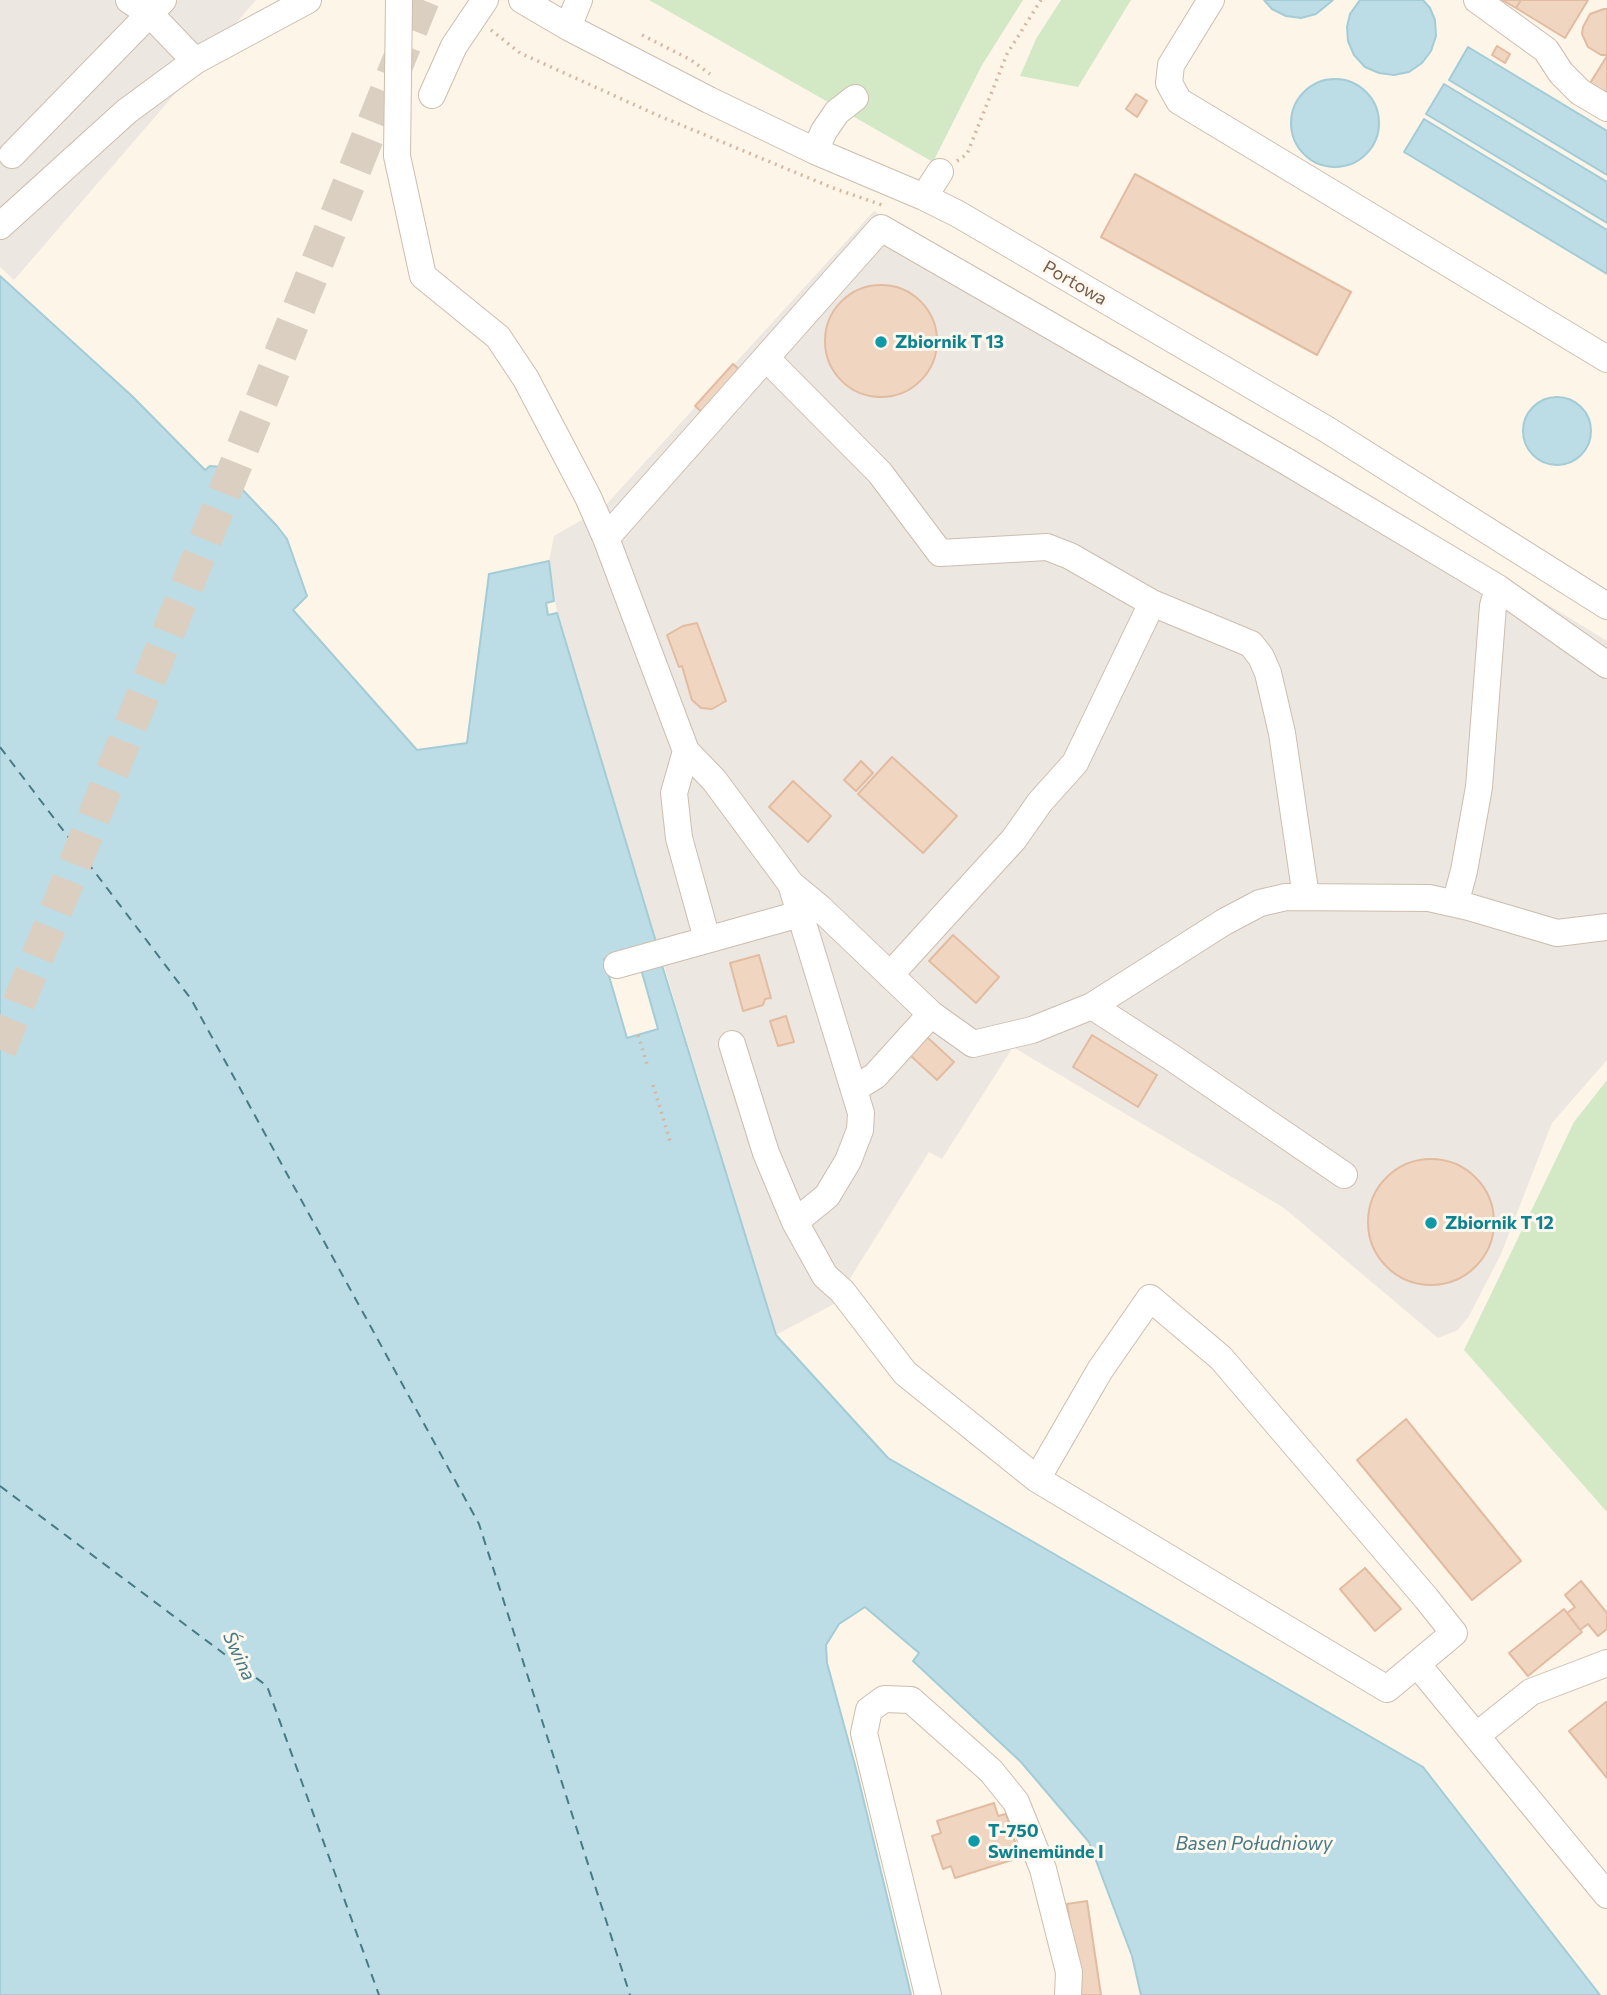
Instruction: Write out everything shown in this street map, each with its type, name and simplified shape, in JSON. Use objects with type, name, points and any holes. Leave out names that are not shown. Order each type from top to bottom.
[{"type":"street","points":[[0,226],[127,111],[195,61],[308,0]]},
{"type":"street","points":[[399,0],[397,156],[423,276],[498,337],[526,379],[588,497],[606,538],[686,751],[714,779],[809,911],[890,975],[931,1014],[972,1044],[1032,1030],[1092,1006],[1224,922],[1260,903],[1286,897],[1429,898],[1558,933],[1607,928]]},
{"type":"street","points":[[432,95],[454,46],[485,0]]},
{"type":"street","name":"Portowa","points":[[522,0],[568,27],[815,151],[958,214],[1326,429],[1607,606]]},
{"type":"street","points":[[568,27],[579,0]]},
{"type":"street","points":[[1211,0],[1171,65],[1168,83],[1179,101],[1607,359]]},
{"type":"street","points":[[1477,0],[1546,50],[1561,73],[1580,92],[1607,108]]},
{"type":"street","points":[[12,155],[147,4],[195,61]]},
{"type":"street","points":[[815,151],[837,112],[855,98]]},
{"type":"street","points":[[923,197],[940,172]]},
{"type":"street","points":[[606,538],[881,228],[1284,460],[1498,588],[1607,665]]},
{"type":"street","points":[[766,358],[880,473],[940,552],[1047,547],[1070,556],[1152,603],[1251,644],[1268,673],[1282,733],[1307,897]]},
{"type":"street","points":[[1455,904],[1464,871],[1479,787],[1493,606],[1498,588]]},
{"type":"street","points":[[890,975],[1014,839],[1040,802],[1075,764],[1152,603]]},
{"type":"street","points":[[686,751],[674,793],[679,838],[707,939]]},
{"type":"street","points":[[617,965],[809,911]]},
{"type":"street","points":[[795,1222],[827,1196],[848,1161],[860,1130],[861,1113],[809,911]]},
{"type":"street","points":[[1092,1006],[1344,1175]]},
{"type":"street","points":[[854,1089],[875,1076],[931,1014]]},
{"type":"street","points":[[733,1044],[766,1153],[795,1222],[825,1276],[842,1291],[905,1373],[1037,1479],[1387,1689],[1454,1633],[1221,1359],[1150,1298],[1100,1370],[1037,1479]]},
{"type":"street","points":[[1476,1736],[1531,1692],[1607,1663]]},
{"type":"street","points":[[1417,1664],[1607,1895]]},
{"type":"street","points":[[928,1995],[864,1733],[869,1710],[884,1699],[911,1700],[991,1772],[1016,1802],[1043,1869],[1069,1972],[1068,1995]]},
{"type":"path","points":[[940,172],[967,154],[1007,54],[1041,0]]},
{"type":"path","points":[[833,188],[835,182]]},
{"type":"path","points":[[638,1035],[648,1067]]},
{"type":"path","points":[[653,1085],[671,1144]]},
{"type":"shaded area","points":[[0,0],[256,0],[14,280],[0,267]]},
{"type":"shaded area","points":[[874,211],[1498,574],[1607,641],[1607,1060],[1552,1123],[1501,1254],[1469,1316],[1458,1330],[1438,1338],[1284,1208],[1013,1047],[942,1159],[929,1152],[834,1304],[776,1335],[557,613],[549,561],[554,536],[604,507]]},
{"type":"green space","points":[[649,0],[1023,0],[982,65],[933,162]]},
{"type":"green space","points":[[1061,0],[1131,0],[1078,87],[1020,76],[1036,39]]},
{"type":"green space","points":[[1607,1080],[1607,1512],[1464,1350],[1574,1122]]},
{"type":"water","points":[[1264,0],[1333,0],[1316,14],[1301,18],[1286,16],[1272,9]]},
{"type":"water","points":[[1360,0],[1423,0],[1435,20],[1436,36],[1431,51],[1422,63],[1409,72],[1394,75],[1365,67],[1354,55],[1348,41],[1350,14]]},
{"type":"water","points":[[1468,47],[1607,131],[1607,175],[1449,80]]},
{"type":"water","points":[[1335,79],[1360,86],[1372,98],[1379,123],[1372,148],[1360,160],[1335,167],[1310,160],[1298,148],[1291,123],[1298,98],[1310,86]]},
{"type":"water","points":[[1444,84],[1607,182],[1607,223],[1426,114]]},
{"type":"water","points":[[1424,119],[1607,230],[1607,274],[1404,152]]},
{"type":"water","points":[[0,276],[132,396],[205,470],[210,466],[221,467],[277,526],[287,539],[307,596],[293,610],[417,750],[467,743],[489,574],[549,561],[554,601],[546,603],[548,615],[557,613],[656,942],[604,959],[627,1038],[658,1029],[641,969],[661,962],[776,1335],[888,1458],[1423,1767],[1600,1995],[1141,1995],[1132,1956],[1089,1842],[1021,1762],[913,1661],[919,1653],[865,1607],[839,1624],[826,1645],[827,1663],[856,1769],[911,1995],[0,1995]]},
{"type":"water","points":[[1557,397],[1570,400],[1581,407],[1588,418],[1591,431],[1588,444],[1581,455],[1570,462],[1557,465],[1544,462],[1533,455],[1526,444],[1523,431],[1526,418],[1533,407],[1544,400]]},
{"type":"building","points":[[1502,0],[1521,0],[1516,8]]},
{"type":"building","points":[[1521,0],[1588,0],[1565,38],[1516,8]]},
{"type":"building","points":[[1607,9],[1607,55],[1601,55],[1588,47],[1582,34],[1590,14]]},
{"type":"building","points":[[1497,46],[1510,54],[1505,63],[1492,55]]},
{"type":"building","points":[[1607,56],[1607,100],[1587,88]]},
{"type":"building","points":[[1136,94],[1147,101],[1137,117],[1126,109]]},
{"type":"building","points":[[1135,174],[1351,292],[1317,355],[1101,237]]},
{"type":"building","name":"Zbiornik T 13","points":[[881,285],[902,289],[921,301],[933,320],[937,341],[933,362],[921,381],[902,393],[881,397],[860,393],[841,381],[829,362],[825,341],[829,320],[841,301],[860,289]]},
{"type":"building","points":[[733,364],[741,371],[703,413],[695,406]]},
{"type":"building","points":[[697,623],[726,701],[712,709],[701,708],[692,700],[682,666],[679,667],[667,635],[683,626]]},
{"type":"building","points":[[892,757],[957,816],[923,853],[858,794]]},
{"type":"building","points":[[861,761],[873,773],[856,791],[844,780]]},
{"type":"building","points":[[793,781],[831,816],[808,842],[769,807]]},
{"type":"building","points":[[953,935],[999,977],[976,1003],[929,961]]},
{"type":"building","points":[[759,955],[771,998],[765,999],[763,1005],[743,1011],[730,963]]},
{"type":"building","points":[[786,1016],[794,1042],[778,1046],[770,1021]]},
{"type":"building","points":[[1092,1035],[1157,1075],[1138,1107],[1073,1067]]},
{"type":"building","points":[[927,1037],[954,1062],[937,1080],[910,1055]]},
{"type":"building","name":"Zbiornik T 12","points":[[1431,1159],[1455,1164],[1475,1178],[1489,1198],[1494,1222],[1489,1246],[1475,1266],[1455,1280],[1431,1285],[1407,1280],[1387,1266],[1373,1246],[1368,1222],[1373,1198],[1387,1178],[1407,1164]]},
{"type":"building","points":[[1406,1419],[1521,1561],[1472,1600],[1357,1460]]},
{"type":"building","points":[[1365,1568],[1401,1609],[1375,1631],[1340,1589]]},
{"type":"building","points":[[1581,1581],[1607,1613],[1607,1629],[1598,1636],[1588,1624],[1580,1630],[1567,1613],[1575,1607],[1565,1595]]},
{"type":"building","points":[[1564,1609],[1582,1632],[1528,1676],[1509,1653]]},
{"type":"building","points":[[1606,1702],[1607,1704],[1607,1778],[1569,1731]]},
{"type":"building","name":"T-750 Swinemünde I","points":[[994,1803],[998,1816],[1006,1814],[1016,1845],[1009,1848],[1012,1860],[955,1878],[951,1866],[943,1869],[932,1836],[941,1833],[937,1821]]},
{"type":"building","points":[[1087,1901],[1101,1995],[1081,1995],[1067,1904]]},
{"type":"ferry route","points":[[0,747],[191,999],[479,1524],[630,1995]]},
{"type":"ferry route","points":[[0,1486],[267,1686],[379,1995]]},
{"type":"tunnel","points":[[0,1050],[423,0]]},
{"type":"place","name":"Zbiornik T 13","points":[[881,342]]},
{"type":"place","name":"Zbiornik T 12","points":[[1431,1223]]},
{"type":"place","name":"T-750 Swinemünde I","points":[[974,1841]]},
{"type":"water label","name":"Świna","points":[[239,1656]]},
{"type":"water label","name":"Basen Południowy","points":[[1254,1844]]}]
